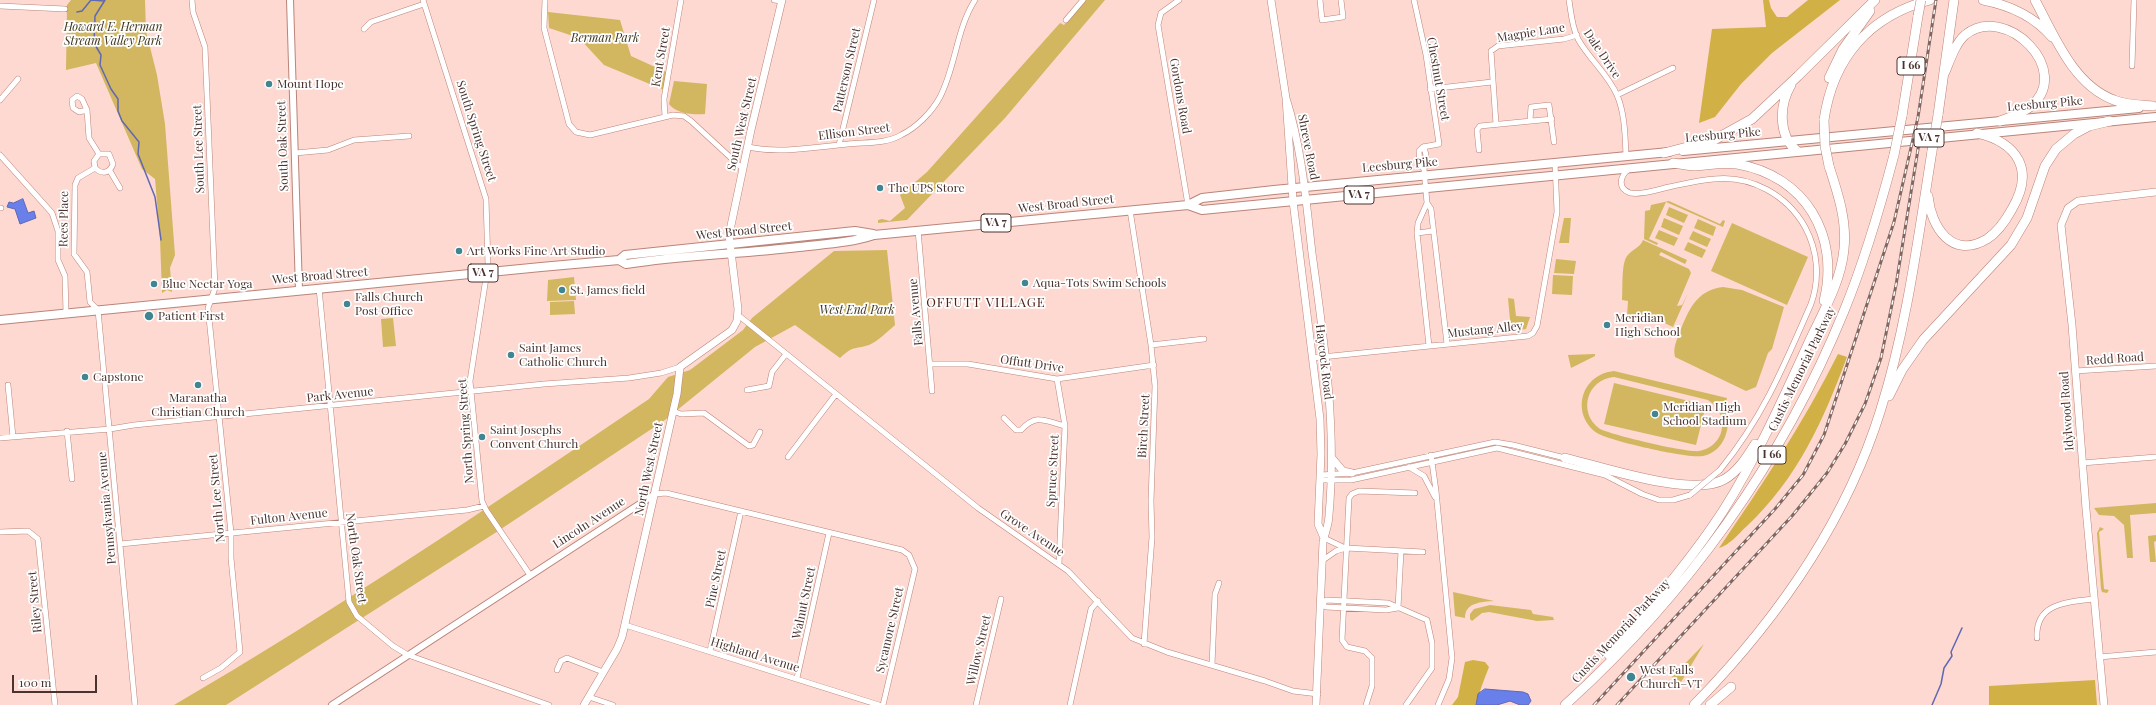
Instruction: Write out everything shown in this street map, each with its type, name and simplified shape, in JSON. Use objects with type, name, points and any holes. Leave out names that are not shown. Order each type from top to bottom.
[{"type":"highway","points":[[1664,153],[1714,140],[1741,126],[1757,114],[1798,76],[1874,0]]},
{"type":"highway","points":[[1559,705],[1598,668],[1709,531],[1738,486],[1777,411],[1810,340],[1837,279],[1844,250],[1843,215],[1825,146],[1825,98],[1829,78],[1835,62],[1878,0]]},
{"type":"highway","name":"Custis Memorial Parkway","points":[[1566,705],[1625,646],[1690,573],[1735,514],[1778,446],[1815,377],[1844,311],[1868,246],[1894,155],[1921,0]]},
{"type":"highway","points":[[1825,115],[1836,75],[1859,40],[1877,24],[1895,13],[1930,0]]},
{"type":"highway","points":[[1984,0],[2002,5],[2027,17],[2047,31],[2087,83],[2105,96],[2125,103],[2155,106]]},
{"type":"highway","points":[[2035,0],[2064,52]]},
{"type":"highway","points":[[1694,705],[1758,633],[1807,566],[1837,515],[1860,466],[1880,413],[1905,320],[1945,72],[1953,4]]},
{"type":"highway","points":[[1945,72],[1959,42],[1969,33],[1983,27],[2001,28],[2019,37],[2031,46],[2044,67],[2044,89],[2037,100],[2029,107],[2017,115],[2000,121]]},
{"type":"highway","points":[[1797,151],[1787,142],[1783,126],[1784,106],[1788,90],[1798,76]]},
{"type":"highway","points":[[1880,413],[1902,370],[1923,340],[2011,245],[2027,218],[2045,166],[2056,149],[2074,134],[2089,126],[2110,121]]},
{"type":"highway","points":[[1927,181],[1931,217],[1934,224],[1944,237],[1958,244],[1973,245],[1994,234],[2008,217],[2020,192],[2022,168],[2016,155],[2001,141],[1977,133]]},
{"type":"highway","points":[[1673,163],[1694,166],[1730,163],[1754,168],[1782,181],[1805,202],[1822,232],[1829,262],[1825,295],[1810,340]]},
{"type":"highway","points":[[1566,458],[1676,485],[1706,486],[1720,482],[1732,473],[1750,452],[1777,411]]},
{"type":"highway","points":[[1710,705],[1731,687],[1717,705]]},
{"type":"main road","name":"Shreve Road","points":[[1270,0],[1286,98],[1292,188]]},
{"type":"main road","name":"South West Street","points":[[731,253],[729,235],[782,1]]},
{"type":"main road","name":"Shreve Road","points":[[1286,98],[1293,122],[1305,186],[1306,200]]},
{"type":"main road","name":"Leesburg Pike","points":[[1292,188],[1424,172],[1787,142],[2155,106]]},
{"type":"main road","name":"Leesburg Pike","points":[[1293,201],[1977,133],[2156,117]]},
{"type":"main road","name":"West Broad Street","points":[[620,260],[625,254],[854,231],[874,234],[1188,205],[1202,198],[1292,188]]},
{"type":"main road","name":"Haycock Road","points":[[1292,188],[1320,419],[1321,477],[1318,524],[1324,538]]},
{"type":"main road","name":"Idylwood Road","points":[[2104,705],[2082,463],[2068,278],[2061,225],[2064,214],[2073,204],[2084,199],[2156,192]]},
{"type":"main road","name":"Haycock Road","points":[[1306,200],[1332,416],[1332,478],[1329,518],[1324,538],[1318,694],[1316,705]]},
{"type":"main road","name":"West Broad Street","points":[[1188,205],[1202,210],[1293,201]]},
{"type":"main road","name":"West Broad Street","points":[[0,320],[318,288],[620,260],[626,264],[856,241],[874,234]]},
{"type":"main road","points":[[680,367],[732,330],[737,321],[738,315],[731,253]]},
{"type":"main road","name":"North West Street","points":[[584,705],[619,646],[625,625],[673,411],[680,378],[680,367]]},
{"type":"main road","points":[[1332,458],[1343,471],[1352,473]]},
{"type":"street","name":"South Lee Street","points":[[192,0],[195,19],[204,39],[205,47],[215,288],[211,299]]},
{"type":"street","name":"South Oak Street","points":[[290,0],[299,290]]},
{"type":"street","points":[[545,0],[544,28],[569,124],[576,132],[585,135],[678,115],[688,118],[743,169]]},
{"type":"street","name":"Kent Street","points":[[665,117],[664,99],[681,0]]},
{"type":"street","points":[[774,0],[782,1]]},
{"type":"street","name":"Patterson Street","points":[[839,145],[874,0]]},
{"type":"street","name":"Ellison Street","points":[[748,146],[774,150],[839,145],[894,139],[909,131],[921,121],[940,97],[960,32],[975,0]]},
{"type":"street","points":[[1066,20],[1083,0]]},
{"type":"street","name":"Gordons Road","points":[[1179,0],[1161,13],[1158,25],[1188,205]]},
{"type":"street","points":[[1320,0],[1322,20],[1343,17],[1341,0]]},
{"type":"street","name":"Chestnut Street","points":[[1414,0],[1439,144],[1423,147],[1419,151],[1420,164],[1424,172]]},
{"type":"street","name":"Dale Drive","points":[[1569,0],[1577,35],[1587,52],[1610,81],[1617,94],[1624,123],[1626,155]]},
{"type":"street","points":[[2132,66],[2134,0]]},
{"type":"street","points":[[364,29],[371,22],[424,2]]},
{"type":"street","name":"South Spring Street","points":[[424,2],[484,187],[488,211],[486,273]]},
{"type":"street","points":[[0,6],[65,9]]},
{"type":"street","name":"Magpie Lane","points":[[1496,124],[1490,56],[1495,47],[1564,39],[1577,35]]},
{"type":"street","name":"Dale Drive","points":[[1617,94],[1673,68]]},
{"type":"street","points":[[0,100],[18,79]]},
{"type":"street","points":[[1430,89],[1492,82]]},
{"type":"street","points":[[1530,120],[1531,107],[1546,104],[1551,108],[1554,142]]},
{"type":"street","points":[[87,110],[90,138],[99,154]]},
{"type":"street","points":[[1479,150],[1478,127],[1552,118]]},
{"type":"street","points":[[294,153],[328,150],[354,140],[409,136]]},
{"type":"street","points":[[107,153],[112,157],[113,164],[110,171],[102,172],[95,168],[94,161],[99,154],[107,153]]},
{"type":"street","points":[[0,155],[52,212],[58,231],[58,260],[64,276],[66,313]]},
{"type":"street","name":"Mustang Alley","points":[[1312,358],[1528,336],[1535,330],[1557,212],[1555,162]]},
{"type":"street","points":[[1332,478],[1490,448],[1505,449],[1605,475],[1642,494],[1659,500],[1673,500],[1690,495],[1720,470],[1755,423],[1786,362],[1815,294],[1817,272],[1815,252],[1808,232],[1796,213],[1779,197],[1759,185],[1736,179],[1714,179],[1630,193],[1623,188],[1621,180],[1626,171],[1634,167]]},
{"type":"street","name":"Rees Place","points":[[95,168],[78,178],[75,185],[74,254],[77,261],[87,272],[90,302],[98,310]]},
{"type":"street","points":[[110,171],[120,188]]},
{"type":"street","points":[[1424,172],[1427,203],[1418,223],[1417,233],[1429,346]]},
{"type":"street","points":[[1427,203],[1431,209],[1447,344]]},
{"type":"street","name":"Birch Street","points":[[1130,210],[1154,365],[1155,390],[1151,501],[1152,537],[1144,644]]},
{"type":"street","name":"Falls Avenue","points":[[918,230],[932,391]]},
{"type":"street","points":[[1417,233],[1433,231]]},
{"type":"street","name":"North Spring Street","points":[[486,273],[475,345],[470,392],[484,506],[530,575]]},
{"type":"street","name":"North Oak Street","points":[[318,288],[340,522],[351,607],[357,616],[408,655],[550,705]]},
{"type":"street","name":"North Lee Street","points":[[203,678],[221,668],[240,652],[231,558],[231,533],[208,308],[211,299]]},
{"type":"street","name":"Pennsylvania Avenue","points":[[98,310],[136,705]]},
{"type":"street","name":"Grove Avenue","points":[[738,315],[990,517],[1059,564],[1080,582],[1132,638],[1144,644],[1295,691],[1318,694]]},
{"type":"street","points":[[1151,345],[1204,339]]},
{"type":"street","points":[[747,390],[769,386],[772,372],[786,354]]},
{"type":"street","name":"Offutt Drive","points":[[930,364],[968,364],[1057,379],[1154,365]]},
{"type":"street","name":"Redd Road","points":[[2075,371],[2156,366]]},
{"type":"street","name":"Park Avenue","points":[[0,438],[67,431],[110,429],[134,425],[629,378],[661,373],[680,367]]},
{"type":"street","name":"Spruce Street","points":[[1057,379],[1065,426],[1059,564]]},
{"type":"street","points":[[8,385],[13,437]]},
{"type":"street","points":[[788,457],[836,394]]},
{"type":"street","points":[[673,411],[681,414],[704,413],[749,446],[753,444],[760,432]]},
{"type":"street","points":[[1004,418],[1016,430],[1021,430],[1028,422],[1034,419],[1065,426]]},
{"type":"street","points":[[67,431],[72,479]]},
{"type":"street","points":[[1321,477],[1351,480],[1408,467],[1431,458],[1495,442],[1513,444],[1566,458]]},
{"type":"street","points":[[2082,463],[2156,457]]},
{"type":"street","points":[[1431,458],[1437,502],[1452,658],[1447,684],[1438,705]]},
{"type":"street","points":[[1408,467],[1424,476],[1437,502]]},
{"type":"street","points":[[1366,705],[1372,686],[1373,662],[1370,655],[1365,651],[1349,648],[1343,643],[1343,601],[1348,501],[1352,494],[1359,491],[1415,493]]},
{"type":"street","points":[[655,494],[666,493],[829,533]]},
{"type":"street","name":"Lincoln Avenue","points":[[332,705],[655,494]]},
{"type":"street","name":"Fulton Avenue","points":[[120,544],[467,510],[484,506]]},
{"type":"street","name":"Pine Street","points":[[710,652],[741,512]]},
{"type":"street","name":"Riley Street","points":[[0,532],[28,530],[38,539],[55,705]]},
{"type":"street","name":"Sycamore Street","points":[[829,533],[902,550],[912,558],[914,569],[883,705]]},
{"type":"street","name":"Walnut Street","points":[[797,678],[829,533]]},
{"type":"street","points":[[1324,538],[1346,548]]},
{"type":"street","points":[[1323,560],[1333,552],[1346,548],[1423,552]]},
{"type":"street","points":[[1398,608],[1402,551]]},
{"type":"street","points":[[1212,665],[1216,594],[1219,583]]},
{"type":"street","name":"Willow Street","points":[[976,705],[1001,599]]},
{"type":"street","points":[[2037,638],[2037,626],[2047,611],[2060,604],[2094,599]]},
{"type":"street","points":[[1398,608],[1386,610],[1326,607],[1322,605],[1326,600],[1384,603],[1398,608],[1427,620],[1432,644],[1433,664],[1431,672],[1406,705]]},
{"type":"street","points":[[1070,705],[1091,609],[1098,601]]},
{"type":"street","name":"Highland Avenue","points":[[625,625],[879,705]]},
{"type":"street","points":[[2100,657],[2156,652]]},
{"type":"street","points":[[557,670],[561,661],[567,658],[603,672]]},
{"type":"street","points":[[589,697],[613,705]]},
{"type":"green space","name":"Howard E. Herman Stream Valley Park","points":[[71,0],[145,0],[146,31],[157,75],[165,124],[175,255],[170,268],[172,292],[167,290],[162,293],[160,239],[155,179],[142,169],[96,63],[66,70],[67,5]]},
{"type":"green space","points":[[1086,0],[1105,0],[1005,118],[907,220],[878,223],[878,220],[882,219],[890,221],[905,208],[900,195],[927,172],[1060,23],[1064,25]]},
{"type":"green space","name":"Berman Park","points":[[548,12],[620,20],[631,56],[666,72],[664,90],[604,65],[579,38],[549,28]]},
{"type":"green space","points":[[674,81],[707,84],[705,114],[681,112],[669,104]]},
{"type":"green space","points":[[1669,201],[1720,224],[1723,220],[1725,221],[1723,227],[1666,202],[1649,239],[1658,243],[1657,245],[1644,239],[1645,211],[1650,210],[1651,205]]},
{"type":"green space","points":[[1669,207],[1688,215],[1684,223],[1666,215]]},
{"type":"green space","points":[[1564,218],[1571,218],[1569,243],[1559,243]]},
{"type":"green space","points":[[1664,218],[1683,226],[1679,235],[1661,227]]},
{"type":"green space","points":[[1698,219],[1716,227],[1713,236],[1694,228]]},
{"type":"green space","points":[[1732,223],[1808,257],[1787,305],[1711,271]]},
{"type":"green space","points":[[1659,230],[1678,238],[1674,246],[1655,238]]},
{"type":"green space","points":[[1693,231],[1711,239],[1707,247],[1689,239]]},
{"type":"green space","points":[[1643,240],[1687,260],[1685,264],[1661,252],[1659,255],[1689,269],[1691,273],[1677,306],[1682,305],[1688,293],[1673,327],[1654,318],[1627,316],[1628,301],[1622,300],[1625,260]]},
{"type":"green space","points":[[1688,242],[1706,250],[1702,258],[1684,250]]},
{"type":"green space","name":"West End Park","points":[[887,250],[895,325],[876,341],[869,345],[851,349],[840,358],[795,325],[755,347],[665,420],[495,533],[226,705],[174,705],[235,669],[355,594],[649,399],[668,377],[690,370],[743,330],[752,318],[834,251]]},
{"type":"green space","points":[[1556,259],[1576,261],[1574,274],[1554,273]]},
{"type":"green space","points":[[1553,275],[1573,276],[1572,295],[1552,294]]},
{"type":"green space","name":"St. James field","points":[[574,277],[576,300],[547,301],[548,280]]},
{"type":"green space","points":[[1723,287],[1742,290],[1784,307],[1772,349],[1768,353],[1756,387],[1746,391],[1675,357],[1674,354],[1677,340],[1686,317],[1694,303],[1706,292]]},
{"type":"green space","points":[[1508,298],[1514,299],[1516,316],[1530,317],[1526,329],[1511,331]]},
{"type":"green space","points":[[574,301],[575,314],[550,315],[550,302]]},
{"type":"green space","points":[[393,318],[396,346],[383,347],[381,319]]},
{"type":"green space","points":[[1595,354],[1595,356],[1571,368],[1568,355]]},
{"type":"green space","points":[[1614,371],[1727,398],[1726,403],[1720,402],[1728,422],[1723,442],[1718,448],[1707,455],[1695,456],[1682,455],[1633,445],[1597,433],[1589,425],[1584,416],[1582,406],[1583,396],[1587,387],[1594,379],[1603,374]],"holes":[[[1614,377],[1708,400],[1717,408],[1722,422],[1722,430],[1718,439],[1712,445],[1699,451],[1650,443],[1607,432],[1600,429],[1593,422],[1587,406],[1588,398],[1597,384],[1605,379]]]},
{"type":"green space","points":[[1614,383],[1706,405],[1696,445],[1604,424]]},
{"type":"green space","points":[[2156,503],[2156,513],[2130,515],[2133,558],[2127,558],[2124,525],[2114,516],[2099,515],[2094,508]]},
{"type":"green space","points":[[2100,527],[2104,529],[2099,532],[2104,589],[2109,590],[2107,593],[2102,592],[2101,589],[2097,533]]},
{"type":"green space","points":[[2156,535],[2156,541],[2154,542],[2156,562],[2150,562],[2148,536]]},
{"type":"green space","points":[[1453,592],[1494,601],[1471,606],[1466,613],[1465,618],[1455,616]]},
{"type":"green space","points":[[1490,605],[1531,610],[1533,614],[1553,617],[1554,620],[1537,621],[1489,612],[1482,613],[1472,621],[1470,619],[1470,614],[1474,609]]},
{"type":"green space","points":[[1704,644],[1681,682],[1673,684],[1672,677]]},
{"type":"shaded area","points":[[1763,0],[1769,0],[1771,8],[1777,17],[1787,17],[1808,0],[1840,0],[1772,53],[1741,84],[1715,117],[1699,123],[1712,29],[1766,27]]},
{"type":"shaded area","points":[[1838,354],[1847,357],[1838,381],[1818,426],[1795,468],[1765,508],[1734,539],[1723,547],[1719,548],[1767,477],[1797,429]]},
{"type":"shaded area","points":[[1473,660],[1485,662],[1489,667],[1476,705],[1452,705],[1458,697],[1465,662]]},
{"type":"shaded area","points":[[2095,680],[2097,705],[1989,705],[1989,686]]},
{"type":"water","points":[[23,199],[28,213],[34,211],[36,218],[20,224],[15,209],[7,207],[9,202],[13,203]]},
{"type":"water","points":[[1485,689],[1523,692],[1528,694],[1531,701],[1528,705],[1520,705],[1510,701],[1497,705],[1476,705],[1478,694]]},
{"type":"waterway","points":[[77,12],[82,11],[91,0],[104,1]]},
{"type":"waterway","points":[[105,0],[95,16],[94,43],[101,55],[100,65],[111,89],[118,99],[118,111],[122,121],[139,142],[138,154],[155,197],[161,240]]},
{"type":"waterway","points":[[1932,705],[1941,684],[1944,668],[1952,656],[1951,652],[1962,628]]},
{"type":"railway","points":[[1594,705],[1775,509],[1803,475],[1824,435],[1894,222],[1918,117],[1936,0]]},
{"type":"railway","points":[[1617,705],[1792,516],[1827,473],[1845,444],[1865,404],[1881,358],[1896,285],[1919,143]]},
{"type":"place","name":"Mount Hope","points":[[269,84]]},
{"type":"place","name":"The UPS Store","points":[[880,188]]},
{"type":"place","name":"Art Works Fine Art Studio","points":[[459,251]]},
{"type":"place","name":"Aqua-Tots Swim Schools","points":[[1025,283]]},
{"type":"place","name":"Blue Nectar Yoga","points":[[154,284]]},
{"type":"place","name":"St. James field","points":[[562,290]]},
{"type":"place","name":"Falls Church Post Office","points":[[347,304]]},
{"type":"place","name":"Patient First","points":[[149,316]]},
{"type":"place","name":"Meridian High School","points":[[1607,325]]},
{"type":"place","name":"Saint James Catholic Church","points":[[511,355]]},
{"type":"place","name":"Capstone","points":[[85,377]]},
{"type":"place","name":"Maranatha Christian Church","points":[[198,385]]},
{"type":"place","name":"Meridian High School Stadium","points":[[1655,414]]},
{"type":"place","name":"Saint Josephs Convent Church","points":[[482,437]]},
{"type":"place","name":"West Falls Church–VT","points":[[1631,677]]},
{"type":"district","name":"OFFUTT VILLAGE","points":[[986,303]]}]
